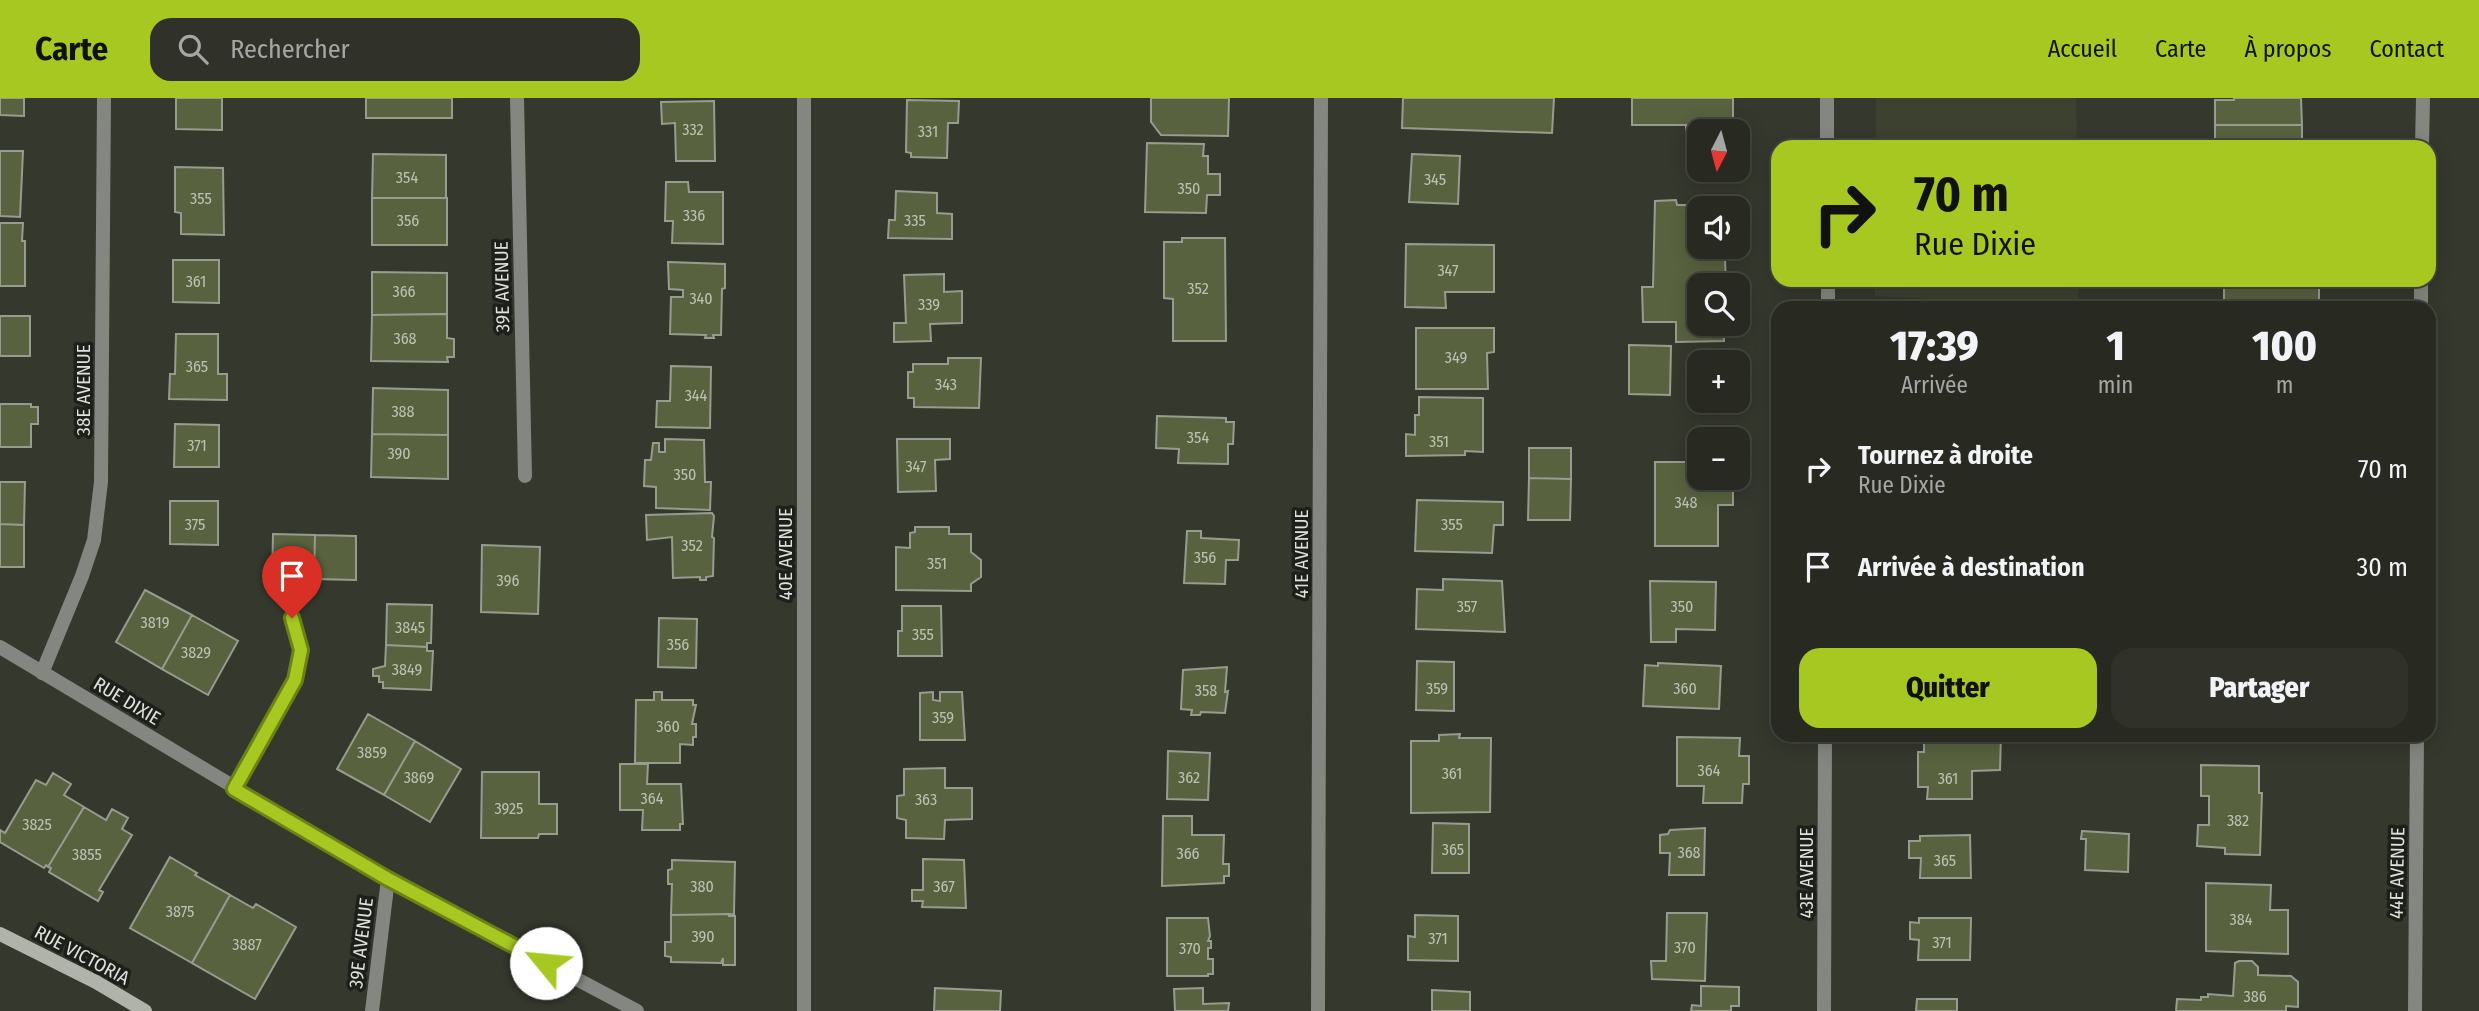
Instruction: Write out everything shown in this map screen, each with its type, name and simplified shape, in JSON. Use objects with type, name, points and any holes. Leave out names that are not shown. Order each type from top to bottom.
[{"type":"main road","name":"RUE VICTORIA","points":[[0,934],[85,976],[145,1011]]},
{"type":"street","name":"38E AVENUE","points":[[42,673],[94,540],[101,482],[104,98]]},
{"type":"street","name":"39E AVENUE","points":[[517,98],[525,476]]},
{"type":"street","name":"40E AVENUE","points":[[804,98],[804,1011]]},
{"type":"street","name":"41E AVENUE","points":[[1318,1011],[1321,98]]},
{"type":"street","points":[[1827,98],[1827,140]]},
{"type":"street","points":[[2422,140],[2423,98]]},
{"type":"street","points":[[234,789],[295,680],[301,650],[292,618]]},
{"type":"street","name":"RUE DIXIE","points":[[0,647],[388,879],[637,1011]]},
{"type":"street","name":"43E AVENUE","points":[[1824,1011],[1825,742]]},
{"type":"street","name":"44E AVENUE","points":[[2415,1011],[2417,742]]},
{"type":"street","name":"39E AVENUE","points":[[372,1011],[388,879]]},
{"type":"shaded area","points":[[1876,98],[2076,98],[2077,140],[1876,140]]},
{"type":"shaded area","points":[[1875,287],[2078,287],[2078,301],[1967,301],[1875,296]]},
{"type":"building","points":[[0,98],[24,98],[24,116],[0,115]]},
{"type":"building","points":[[176,98],[222,98],[222,130],[176,129]]},
{"type":"building","points":[[366,98],[452,98],[452,118],[366,118]]},
{"type":"building","points":[[1151,98],[1229,98],[1228,136],[1161,135],[1151,122]]},
{"type":"building","points":[[1403,98],[1554,98],[1552,133],[1402,128]]},
{"type":"building","points":[[1632,98],[1733,98],[1733,119],[1687,119],[1687,133],[1686,125],[1632,125]]},
{"type":"building","points":[[2301,98],[2302,125],[2215,125],[2215,100]]},
{"type":"building","points":[[907,100],[959,101],[958,123],[948,123],[947,158],[911,157],[911,153],[906,152]]},
{"type":"building","points":[[714,101],[715,161],[676,161],[675,123],[662,124],[661,102]]},
{"type":"building","points":[[2215,125],[2302,125],[2302,140],[2215,140]]},
{"type":"building","points":[[1147,143],[1204,144],[1203,156],[1208,156],[1208,174],[1220,174],[1220,195],[1207,195],[1206,213],[1145,212]]},
{"type":"building","points":[[0,151],[23,151],[20,217],[0,216]]},
{"type":"building","points":[[373,154],[446,155],[446,198],[372,198]]},
{"type":"building","points":[[1412,154],[1460,156],[1458,204],[1409,202]]},
{"type":"building","points":[[175,167],[223,168],[224,235],[181,234],[181,213],[175,212]]},
{"type":"building","points":[[666,182],[688,182],[689,192],[723,192],[723,244],[672,243],[673,221],[665,221]]},
{"type":"building","points":[[896,191],[937,193],[937,213],[952,214],[952,239],[888,238],[889,220],[895,220]]},
{"type":"building","points":[[372,198],[447,198],[447,245],[372,245]]},
{"type":"building","points":[[1676,200],[1677,205],[1687,205],[1687,259],[1725,259],[1726,273],[1687,273],[1687,336],[1724,336],[1724,341],[1676,342],[1676,322],[1643,322],[1642,287],[1653,287],[1655,201]]},
{"type":"building","points":[[0,223],[23,223],[25,286],[0,286]]},
{"type":"building","points":[[1182,238],[1225,238],[1226,341],[1173,341],[1173,299],[1164,298],[1164,242],[1182,242]]},
{"type":"building","points":[[1406,244],[1494,245],[1494,292],[1445,292],[1446,308],[1405,307]]},
{"type":"building","points":[[173,260],[219,260],[219,303],[173,302]]},
{"type":"building","points":[[668,262],[725,264],[721,335],[705,338],[706,335],[670,334],[671,297],[683,297],[683,290],[669,289]]},
{"type":"building","points":[[372,272],[447,273],[447,314],[372,315]]},
{"type":"building","points":[[944,274],[944,292],[962,291],[962,323],[930,324],[931,341],[894,342],[894,323],[906,323],[904,275]]},
{"type":"building","points":[[2224,287],[2319,287],[2319,301],[2224,301]]},
{"type":"building","points":[[447,314],[447,338],[454,339],[454,357],[447,357],[448,362],[371,361],[372,315]]},
{"type":"building","points":[[0,316],[30,316],[30,356],[0,356]]},
{"type":"building","points":[[1416,328],[1494,328],[1494,352],[1487,353],[1488,389],[1416,389]]},
{"type":"building","points":[[176,334],[218,334],[218,374],[227,374],[227,400],[169,399],[170,374],[175,374]]},
{"type":"building","points":[[1629,345],[1671,346],[1670,395],[1629,394]]},
{"type":"building","points":[[948,358],[981,358],[979,408],[914,407],[914,398],[908,398],[908,372],[913,372],[913,364],[948,364]]},
{"type":"building","points":[[671,366],[711,367],[710,428],[656,427],[657,401],[670,401]]},
{"type":"building","points":[[373,388],[448,390],[448,435],[372,434]]},
{"type":"building","points":[[1419,397],[1483,398],[1483,452],[1406,456],[1406,434],[1415,435]]},
{"type":"building","points":[[0,404],[31,404],[31,407],[38,407],[38,424],[31,424],[31,447],[0,447]]},
{"type":"building","points":[[1157,416],[1226,418],[1226,422],[1234,422],[1233,444],[1228,444],[1228,464],[1178,463],[1179,449],[1156,448]]},
{"type":"building","points":[[175,424],[219,425],[219,467],[174,467]]},
{"type":"building","points":[[372,434],[448,435],[448,479],[371,477]]},
{"type":"building","points":[[665,439],[704,440],[705,482],[711,482],[710,510],[656,508],[656,487],[644,486],[645,460],[651,460],[653,443],[659,443],[659,452],[665,452]]},
{"type":"building","points":[[897,439],[950,439],[950,459],[935,460],[936,491],[898,492]]},
{"type":"building","points":[[1529,448],[1571,448],[1571,479],[1529,478]]},
{"type":"building","points":[[1655,462],[1687,462],[1687,490],[1733,490],[1733,505],[1718,505],[1718,546],[1655,546]]},
{"type":"building","points":[[1529,478],[1571,479],[1570,520],[1528,520]]},
{"type":"building","points":[[0,482],[25,482],[24,525],[0,524]]},
{"type":"building","points":[[1417,500],[1503,502],[1503,525],[1494,525],[1492,553],[1415,551]]},
{"type":"building","points":[[170,501],[218,501],[218,545],[170,544]]},
{"type":"building","points":[[712,513],[713,576],[706,577],[706,580],[700,580],[700,577],[673,578],[672,537],[647,540],[646,515]]},
{"type":"building","points":[[0,524],[24,525],[24,567],[0,567]]},
{"type":"building","points":[[915,527],[949,527],[949,534],[971,534],[971,552],[981,560],[981,577],[971,584],[971,591],[896,590],[896,547],[910,548],[910,533],[915,532]]},
{"type":"building","points":[[1187,531],[1201,531],[1201,538],[1239,540],[1238,560],[1226,560],[1225,584],[1184,583]]},
{"type":"building","points":[[273,534],[315,535],[314,579],[272,579]]},
{"type":"building","points":[[315,535],[356,536],[356,580],[314,579]]},
{"type":"building","points":[[482,545],[540,547],[538,614],[481,612]]},
{"type":"building","points":[[1443,579],[1502,581],[1505,632],[1416,629],[1417,589],[1443,590]]},
{"type":"building","points":[[1650,581],[1716,582],[1715,630],[1676,629],[1676,642],[1651,642]]},
{"type":"building","points":[[145,590],[192,615],[162,669],[116,642]]},
{"type":"building","points":[[387,604],[432,605],[431,643],[427,643],[427,647],[386,645]]},
{"type":"building","points":[[902,606],[941,606],[942,656],[898,656]]},
{"type":"building","points":[[192,615],[238,641],[208,695],[162,669]]},
{"type":"building","points":[[659,618],[697,619],[696,668],[658,667]]},
{"type":"building","points":[[386,645],[427,647],[427,651],[433,651],[431,690],[383,688],[379,676],[373,676],[373,669],[385,666]]},
{"type":"building","points":[[1417,661],[1454,662],[1454,711],[1416,710]]},
{"type":"building","points":[[1658,663],[1721,666],[1719,709],[1643,706],[1645,665],[1658,666]]},
{"type":"building","points":[[1227,667],[1225,713],[1201,712],[1200,715],[1191,715],[1192,710],[1181,709],[1183,670]]},
{"type":"building","points":[[654,692],[662,692],[662,700],[693,700],[693,705],[696,705],[692,724],[696,724],[696,737],[693,737],[693,745],[680,744],[680,763],[635,763],[636,700],[654,700]]},
{"type":"building","points":[[933,692],[933,700],[940,701],[940,692],[962,692],[965,740],[920,740],[920,693]]},
{"type":"building","points":[[368,714],[415,741],[384,795],[337,769]]},
{"type":"building","points":[[1460,734],[1459,738],[1491,738],[1490,812],[1411,813],[1411,741],[1439,741],[1439,735]]},
{"type":"building","points":[[1677,737],[1740,738],[1739,756],[1749,756],[1749,784],[1743,784],[1742,803],[1703,803],[1704,786],[1677,786]]},
{"type":"building","points":[[415,741],[461,769],[430,822],[384,795]]},
{"type":"building","points":[[1924,742],[2001,742],[2000,770],[1972,771],[1972,799],[1927,799],[1928,787],[1918,787],[1918,752],[1924,752]]},
{"type":"building","points":[[1168,751],[1210,753],[1208,800],[1167,799]]},
{"type":"building","points":[[620,764],[648,764],[647,784],[681,784],[683,824],[680,824],[680,830],[642,830],[643,810],[620,810]]},
{"type":"building","points":[[2201,765],[2259,766],[2259,793],[2262,793],[2260,855],[2225,854],[2225,848],[2197,846],[2198,825],[2209,825],[2209,796],[2201,796]]},
{"type":"building","points":[[945,768],[945,788],[972,788],[972,819],[945,820],[944,839],[906,838],[906,820],[897,818],[897,796],[904,795],[904,769]]},
{"type":"building","points":[[482,772],[539,772],[539,804],[557,804],[557,834],[539,834],[538,838],[481,838]]},
{"type":"building","points":[[53,773],[71,784],[64,795],[84,807],[48,867],[46,865],[44,868],[0,842],[0,830],[5,833],[36,780],[46,785]]},
{"type":"building","points":[[84,807],[106,820],[112,809],[128,818],[122,829],[132,835],[99,890],[103,892],[98,901],[49,872],[51,868],[48,867]]},
{"type":"building","points":[[1163,816],[1192,816],[1192,835],[1224,835],[1223,864],[1229,864],[1229,876],[1224,876],[1224,883],[1162,886]]},
{"type":"building","points":[[1433,823],[1469,824],[1469,873],[1432,873]]},
{"type":"building","points":[[1705,828],[1704,875],[1669,875],[1670,853],[1660,853],[1660,835],[1668,834],[1670,830]]},
{"type":"building","points":[[2082,831],[2129,834],[2128,872],[2085,870],[2086,839],[2081,839]]},
{"type":"building","points":[[1970,835],[1971,878],[1920,878],[1921,858],[1909,858],[1909,841],[1920,841],[1920,836]]},
{"type":"building","points":[[170,857],[230,895],[192,963],[130,928]]},
{"type":"building","points":[[923,859],[964,860],[966,908],[922,907],[923,901],[912,901],[912,890],[923,890]]},
{"type":"building","points":[[672,860],[735,862],[734,914],[671,915],[672,884],[668,884],[668,870],[672,869]]},
{"type":"building","points":[[2206,883],[2271,885],[2270,910],[2288,910],[2288,954],[2206,951]]},
{"type":"building","points":[[230,895],[253,908],[256,904],[296,927],[255,999],[192,963]]},
{"type":"building","points":[[1667,913],[1707,913],[1705,981],[1652,979],[1651,961],[1666,961]]},
{"type":"building","points":[[671,915],[735,916],[735,965],[723,965],[723,958],[721,963],[671,962],[671,957],[665,956],[665,942],[671,942]]},
{"type":"building","points":[[1415,915],[1458,916],[1458,961],[1408,960],[1408,936],[1415,937]]},
{"type":"building","points":[[1167,918],[1208,918],[1208,941],[1211,941],[1211,948],[1208,948],[1208,959],[1213,959],[1213,974],[1167,976]]},
{"type":"building","points":[[1919,918],[1971,918],[1970,960],[1918,960],[1919,940],[1910,939],[1910,922],[1919,923]]},
{"type":"building","points":[[2252,961],[2258,967],[2258,975],[2291,976],[2298,982],[2298,1007],[2286,1006],[2286,1011],[2176,1011],[2177,999],[2201,1000],[2201,997],[2208,997],[2208,994],[2233,996],[2235,963]]},
{"type":"building","points":[[1701,986],[1739,987],[1739,1006],[1731,1006],[1731,1011],[1691,1011],[1692,1005],[1701,1006]]},
{"type":"building","points":[[935,988],[1001,991],[1000,1011],[934,1011]]},
{"type":"building","points":[[1203,988],[1203,1004],[1229,1003],[1228,1011],[1175,1011],[1174,989]]},
{"type":"building","points":[[1432,990],[1470,992],[1470,1011],[1432,1011]]},
{"type":"building","points":[[1917,999],[1957,999],[1957,1011],[1916,1011]]},
{"type":"route","points":[[292,618],[301,650],[295,680],[234,789],[388,879],[546,963]]}]
